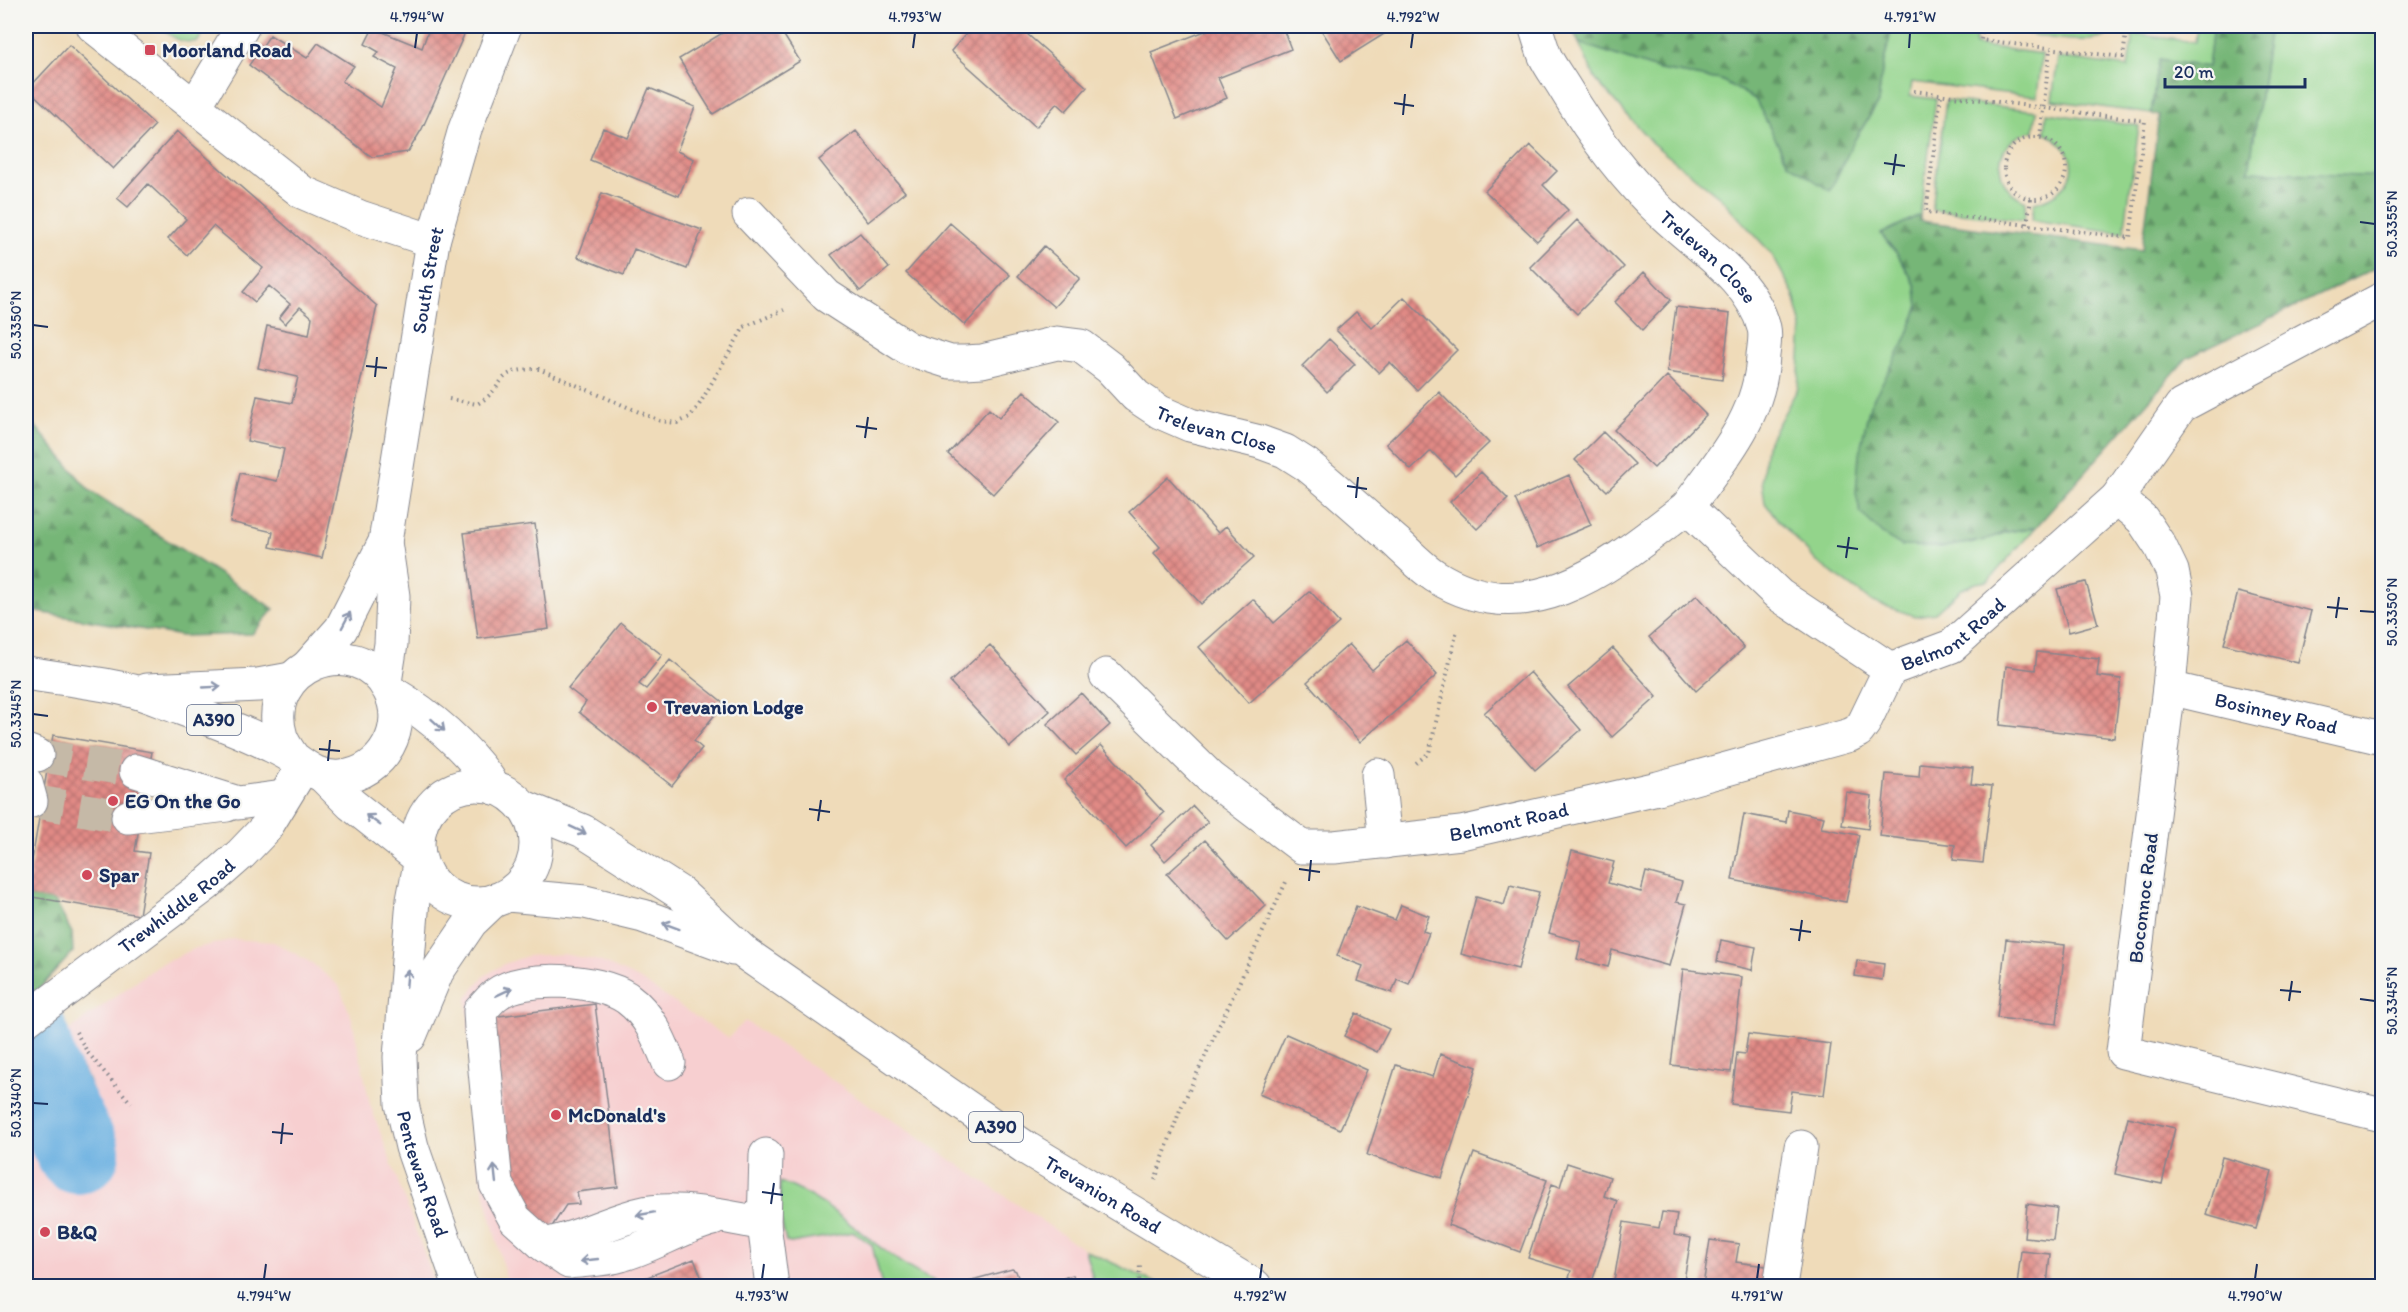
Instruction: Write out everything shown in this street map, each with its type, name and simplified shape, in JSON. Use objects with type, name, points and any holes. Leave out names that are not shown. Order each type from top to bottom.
[{"type":"main road","points":[[93,26],[302,192],[360,217],[434,241]]},
{"type":"main road","points":[[195,106],[243,26]]},
{"type":"main road","name":"South Street","points":[[300,672],[341,629],[385,542],[434,241],[465,129],[505,26]]},
{"type":"main road","name":"Trelevan Close","points":[[749,214],[827,296],[909,349],[950,362],[965,362],[982,361],[1057,343],[1081,346],[1110,368],[1136,396],[1160,412],[1190,425],[1260,442],[1285,451],[1307,465],[1434,575],[1466,591],[1501,598],[1537,597],[1570,587],[1625,555],[1687,507],[1733,443],[1754,405],[1761,383],[1764,329],[1756,309],[1744,291],[1717,260],[1661,213],[1608,151],[1578,111],[1546,56],[1535,26]]},
{"type":"main road","name":"Belmont Road","points":[[1302,847],[1334,847],[1461,833],[1647,791],[1858,731],[1890,669],[1952,646],[2117,498],[2181,406],[2382,299]]},
{"type":"main road","name":"Boconnoc Road","points":[[2117,498],[2142,519],[2160,546],[2172,571],[2177,596],[2169,688],[2123,1052],[2382,1115]]},
{"type":"main road","points":[[1687,507],[1779,595],[1890,669]]},
{"type":"main road","name":"South Street","points":[[385,542],[393,596],[388,687]]},
{"type":"main road","points":[[388,687],[396,710],[396,729],[389,747],[376,762],[360,772],[341,777],[305,766],[281,738],[277,717],[280,697],[300,672],[324,659],[341,658],[358,662],[373,670],[388,687],[421,710],[476,760],[495,788]]},
{"type":"main road","name":"A390","points":[[133,691],[258,685],[300,672]]},
{"type":"main road","name":"A390","points":[[26,674],[133,691],[242,731],[305,766],[419,861]]},
{"type":"main road","points":[[1106,675],[1211,778],[1302,847]]},
{"type":"main road","name":"Bosinney Road","points":[[2169,688],[2382,738]]},
{"type":"main road","name":"Trewhiddle Road","points":[[42,1008],[207,884],[241,854],[265,829],[283,796],[305,766]]},
{"type":"main road","points":[[136,771],[237,803]]},
{"type":"main road","points":[[1379,783],[1385,842]]},
{"type":"main road","points":[[474,784],[495,788],[506,792],[524,807],[534,825],[537,845],[533,865],[524,882],[501,898],[480,904],[461,902],[443,894],[430,881],[419,861],[418,836],[423,817],[436,801],[454,789],[474,784]]},
{"type":"main road","points":[[128,817],[283,796]]},
{"type":"main road","name":"A390","points":[[524,807],[583,831],[681,893],[746,954]]},
{"type":"main road","name":"Pentewan Road","points":[[419,861],[413,900],[400,1057],[402,1104],[412,1147],[460,1287]]},
{"type":"main road","name":"A390","points":[[501,898],[585,902],[620,910],[643,916],[746,954]]},
{"type":"main road","name":"Pentewan Road","points":[[400,1057],[437,972],[471,922],[501,898]]},
{"type":"main road","name":"Trevanion Road","points":[[746,954],[1026,1148],[1255,1287]]},
{"type":"main road","points":[[669,1063],[650,1020],[626,997],[592,984],[558,980],[524,984],[497,993],[480,1011],[496,1184],[515,1219],[544,1245],[569,1262],[620,1256],[696,1223],[724,1216],[764,1224]]},
{"type":"main road","points":[[1780,1287],[1801,1147]]},
{"type":"main road","points":[[766,1155],[764,1224],[772,1287]]},
{"type":"path","points":[[1983,26],[1981,40],[2123,57],[2129,26],[2157,28]]},
{"type":"path","points":[[2040,137],[2050,48]]},
{"type":"path","points":[[1914,91],[2145,121],[2130,238],[1926,212],[1941,95]]},
{"type":"path","points":[[2040,137],[2057,146],[2066,163],[2066,173],[2063,182],[2050,196],[2031,199],[2020,196],[2006,180],[2006,159],[2011,149],[2019,142],[2040,137]]},
{"type":"path","points":[[2027,225],[2031,199]]},
{"type":"path","points":[[410,392],[477,404],[490,397],[501,378],[518,369],[539,369],[660,421],[677,423],[690,417],[699,405],[744,327]]},
{"type":"path","points":[[1379,783],[1429,753],[1466,591]]},
{"type":"path","points":[[1142,1218],[1180,1110],[1302,847]]},
{"type":"path","points":[[42,1008],[88,1053],[131,1103]]},
{"type":"shaded area","points":[[234,939],[274,942],[312,963],[339,986],[352,1019],[370,1104],[436,1286],[26,1286],[26,1062],[158,965],[196,948]]},
{"type":"shaded area","points":[[563,954],[600,961],[639,979],[728,1038],[745,1021],[1085,1250],[1095,1286],[508,1286],[474,1151],[467,997],[484,976],[504,964],[527,956]]},
{"type":"green space","points":[[158,26],[208,26],[198,41],[186,42],[176,39]]},
{"type":"green space","points":[[1570,26],[1892,26],[1878,103],[1855,139],[1830,191],[1788,163],[1755,99],[1721,80],[1660,70],[1579,43]]},
{"type":"green space","points":[[1892,26],[1977,26],[1975,45],[2042,54],[2037,97],[1912,82],[1910,96],[1936,99],[1920,215],[1881,234],[1898,255],[1916,286],[1918,309],[1904,343],[1902,546],[1944,547],[1981,541],[2007,532],[2036,527],[1988,581],[1962,589],[1935,613],[1915,616],[1873,602],[1817,562],[1765,503],[1762,480],[1766,446],[1798,388],[1802,327],[1794,295],[1771,253],[1720,197],[1652,143],[1596,80],[1579,43],[1660,70],[1721,80],[1755,99],[1788,163],[1855,139],[1878,103]]},
{"type":"green space","points":[[2008,26],[2081,26],[2114,30],[2102,38],[2067,40],[2027,33]]},
{"type":"green space","points":[[2197,26],[2213,26],[2208,67],[2159,60],[2151,114],[2052,100],[2058,57],[2128,67],[2133,34],[2195,42]]},
{"type":"green space","points":[[2213,26],[2270,26],[2249,171],[2382,177],[2382,265],[2187,358],[2036,527],[2007,532],[1981,541],[1944,547],[1902,546],[1882,534],[1860,512],[1856,493],[1859,454],[1870,405],[1904,343],[1918,309],[1916,286],[1898,255],[1881,234],[1920,215],[1920,221],[2142,250],[2159,115],[2151,114],[2159,60],[2208,67]]},
{"type":"green space","points":[[2270,26],[2382,26],[2382,177],[2249,172]]},
{"type":"green space","points":[[1946,100],[2037,111],[2034,131],[2020,135],[2010,143],[2003,152],[2000,163],[2005,184],[2014,194],[2026,201],[2024,220],[1932,210]]},
{"type":"green space","points":[[2047,113],[2139,126],[2124,233],[2032,220],[2034,203],[2060,191],[2071,172],[2071,161],[2067,151],[2058,141],[2045,133]]},
{"type":"green space","points":[[26,415],[89,490],[274,609],[252,634],[182,636],[26,610]]},
{"type":"green space","points":[[26,896],[55,901],[72,933],[73,952],[26,1003]]},
{"type":"green space","points":[[61,1037],[86,1075],[112,1136],[88,1147],[44,1049]]},
{"type":"green space","points":[[780,1182],[822,1204],[898,1261],[939,1283],[929,1286],[882,1286],[872,1245],[854,1232],[786,1242],[780,1216]]},
{"type":"green space","points":[[1085,1250],[1162,1286],[1095,1286]]},
{"type":"water","points":[[44,1049],[88,1147],[63,1160],[26,1088],[26,1062]]},
{"type":"building","points":[[430,26],[468,26],[422,129],[408,152],[372,157],[249,65],[270,35],[307,58],[318,43],[354,66],[342,81],[381,107],[397,69],[374,57],[379,52],[365,44],[373,28],[422,48]]},
{"type":"building","points":[[734,26],[778,26],[800,61],[713,114],[679,59]]},
{"type":"building","points":[[973,26],[1018,26],[1087,87],[1066,111],[1057,103],[1036,127],[951,51]]},
{"type":"building","points":[[1218,26],[1282,26],[1291,49],[1218,78],[1227,98],[1177,119],[1151,52]]},
{"type":"building","points":[[1324,26],[1397,26],[1341,61],[1320,28]]},
{"type":"building","points":[[2092,26],[2124,26],[2123,31]]},
{"type":"building","points":[[69,45],[155,125],[113,169],[28,89]]},
{"type":"building","points":[[649,88],[695,107],[677,151],[694,159],[679,196],[590,160],[603,128],[628,138]]},
{"type":"building","points":[[177,131],[377,306],[322,558],[270,547],[273,532],[230,522],[240,473],[277,481],[284,449],[247,441],[257,396],[292,403],[298,377],[258,368],[267,326],[309,335],[312,317],[300,307],[285,324],[279,318],[290,304],[269,286],[255,302],[243,292],[263,268],[213,226],[187,255],[168,239],[186,219],[148,184],[128,207],[117,198]]},
{"type":"building","points":[[856,131],[905,192],[868,222],[819,160]]},
{"type":"building","points":[[1530,145],[1557,171],[1543,185],[1568,210],[1537,241],[1485,191]]},
{"type":"building","points":[[602,193],[702,230],[687,269],[634,249],[624,275],[578,257]]},
{"type":"building","points":[[1577,220],[1624,267],[1577,314],[1530,267]]},
{"type":"building","points":[[950,223],[1010,275],[965,325],[906,273]]},
{"type":"building","points":[[860,233],[889,268],[860,291],[831,255]]},
{"type":"building","points":[[1044,246],[1080,278],[1054,307],[1018,276]]},
{"type":"building","points":[[1644,272],[1671,300],[1642,330],[1615,302]]},
{"type":"building","points":[[1404,297],[1457,350],[1417,390],[1390,362],[1379,373],[1336,330],[1356,312],[1372,328]]},
{"type":"building","points":[[1676,307],[1730,314],[1722,380],[1667,372]]},
{"type":"building","points":[[1329,339],[1355,364],[1327,392],[1302,366]]},
{"type":"building","points":[[1667,376],[1706,415],[1654,468],[1614,430]]},
{"type":"building","points":[[1024,391],[1059,422],[993,494],[948,454],[989,409],[999,418]]},
{"type":"building","points":[[1439,392],[1489,443],[1455,475],[1431,451],[1411,470],[1386,444]]},
{"type":"building","points":[[1603,432],[1635,464],[1607,491],[1575,460]]},
{"type":"building","points":[[1481,472],[1508,499],[1477,529],[1450,502]]},
{"type":"building","points":[[1569,475],[1591,525],[1537,548],[1515,499]]},
{"type":"building","points":[[1168,477],[1218,533],[1226,526],[1254,557],[1201,604],[1154,553],[1160,547],[1129,512]]},
{"type":"building","points":[[535,524],[549,629],[478,639],[464,533]]},
{"type":"building","points":[[2086,582],[2098,624],[2069,632],[2057,589]]},
{"type":"building","points":[[1310,591],[1339,623],[1249,703],[1199,647],[1253,599],[1274,623]]},
{"type":"building","points":[[2238,592],[2311,611],[2298,663],[2224,644]]},
{"type":"building","points":[[1697,595],[1744,648],[1696,691],[1649,637]]},
{"type":"building","name":"Trevanion Lodge","points":[[621,623],[662,655],[639,684],[646,689],[670,660],[724,703],[694,741],[702,748],[672,786],[579,712],[586,702],[568,688]]},
{"type":"building","points":[[1406,640],[1437,675],[1360,742],[1307,682],[1349,644],[1372,670]]},
{"type":"building","points":[[990,645],[1050,711],[1010,747],[950,682]]},
{"type":"building","points":[[1613,648],[1657,697],[1612,737],[1568,687]]},
{"type":"building","points":[[2037,652],[2099,659],[2097,676],[2121,679],[2114,738],[2000,725],[2006,666],[2035,670]]},
{"type":"building","points":[[1530,672],[1581,730],[1535,770],[1484,713]]},
{"type":"building","points":[[1081,693],[1110,725],[1076,755],[1047,724]]},
{"type":"building","points":[[53,735],[152,752],[135,851],[149,853],[139,915],[26,896]]},
{"type":"building","points":[[1101,745],[1164,813],[1126,848],[1064,780]]},
{"type":"building","points":[[1920,763],[1973,768],[1971,784],[1992,786],[1983,863],[1953,860],[1955,845],[1880,836],[1886,774],[1919,777]]},
{"type":"building","points":[[1846,792],[1872,796],[1868,829],[1842,825]]},
{"type":"building","points":[[1193,806],[1208,822],[1165,861],[1151,845]]},
{"type":"building","points":[[1788,810],[1824,817],[1821,828],[1859,835],[1846,902],[1732,880],[1744,814],[1786,822]]},
{"type":"building","points":[[1205,840],[1266,906],[1228,941],[1167,874]]},
{"type":"building","points":[[1572,851],[1614,862],[1608,883],[1641,892],[1646,872],[1682,882],[1676,902],[1686,904],[1669,966],[1612,950],[1608,967],[1577,959],[1581,942],[1549,933]]},
{"type":"building","points":[[1510,885],[1539,892],[1518,969],[1461,954],[1476,897],[1504,905]]},
{"type":"building","points":[[1401,905],[1429,916],[1423,931],[1429,933],[1409,984],[1397,979],[1392,993],[1358,981],[1363,966],[1337,956],[1356,906],[1395,920]]},
{"type":"building","points":[[2006,939],[2065,945],[2057,1024],[1997,1018]]},
{"type":"building","points":[[1721,940],[1756,947],[1752,970],[1717,962]]},
{"type":"building","points":[[1857,960],[1884,964],[1882,980],[1855,976]]},
{"type":"building","points":[[1683,969],[1742,977],[1731,1072],[1671,1065]]},
{"type":"building","name":"McDonald's","points":[[595,1004],[618,1187],[577,1192],[579,1204],[566,1205],[549,1231],[514,1200],[491,1017]]},
{"type":"building","points":[[1356,1013],[1389,1029],[1377,1052],[1344,1036]]},
{"type":"building","points":[[1286,1034],[1367,1070],[1340,1129],[1259,1094]]},
{"type":"building","points":[[1748,1034],[1831,1044],[1824,1095],[1792,1091],[1789,1111],[1731,1104],[1737,1053],[1745,1054]]},
{"type":"building","points":[[1440,1054],[1477,1067],[1442,1178],[1367,1155],[1396,1065],[1433,1077]]},
{"type":"building","points":[[2128,1117],[2175,1128],[2162,1184],[2115,1174]]},
{"type":"building","points":[[1474,1153],[1547,1180],[1520,1252],[1448,1225]]},
{"type":"building","points":[[2222,1157],[2272,1171],[2256,1229],[2206,1215]]},
{"type":"building","points":[[1567,1163],[1610,1177],[1604,1196],[1618,1201],[1591,1285],[1569,1278],[1571,1271],[1528,1258],[1552,1184],[1560,1187]]},
{"type":"building","points":[[2027,1204],[2057,1208],[2053,1240],[2024,1237]]},
{"type":"building","points":[[1662,1212],[1677,1214],[1674,1235],[1691,1238],[1683,1286],[1613,1286],[1624,1222],[1659,1228]]},
{"type":"building","points":[[1710,1240],[1739,1244],[1736,1262],[1773,1267],[1771,1286],[1703,1286]]},
{"type":"building","points":[[2021,1251],[2050,1254],[2047,1286],[2017,1286]]},
{"type":"building","points":[[694,1259],[705,1286],[624,1286]]},
{"type":"building","points":[[1012,1269],[1016,1271],[1021,1286],[958,1286],[961,1283]]},
{"type":"building","points":[[1073,1275],[1076,1286],[1035,1286]]},
{"type":"waterway","points":[[26,1034],[38,1074],[78,1152]]},
{"type":"tunnel","points":[[37,755],[136,771]]},
{"type":"tunnel","points":[[31,801],[128,817]]},
{"type":"place","name":"Moorland Road","points":[[150,50]]},
{"type":"place","name":"Trevanion Lodge","points":[[652,707]]},
{"type":"place","name":"EG On the Go","points":[[113,801]]},
{"type":"place","name":"Spar","points":[[87,875]]},
{"type":"place","name":"McDonald's","points":[[556,1115]]},
{"type":"place","name":"B&Q","points":[[45,1232]]}]
